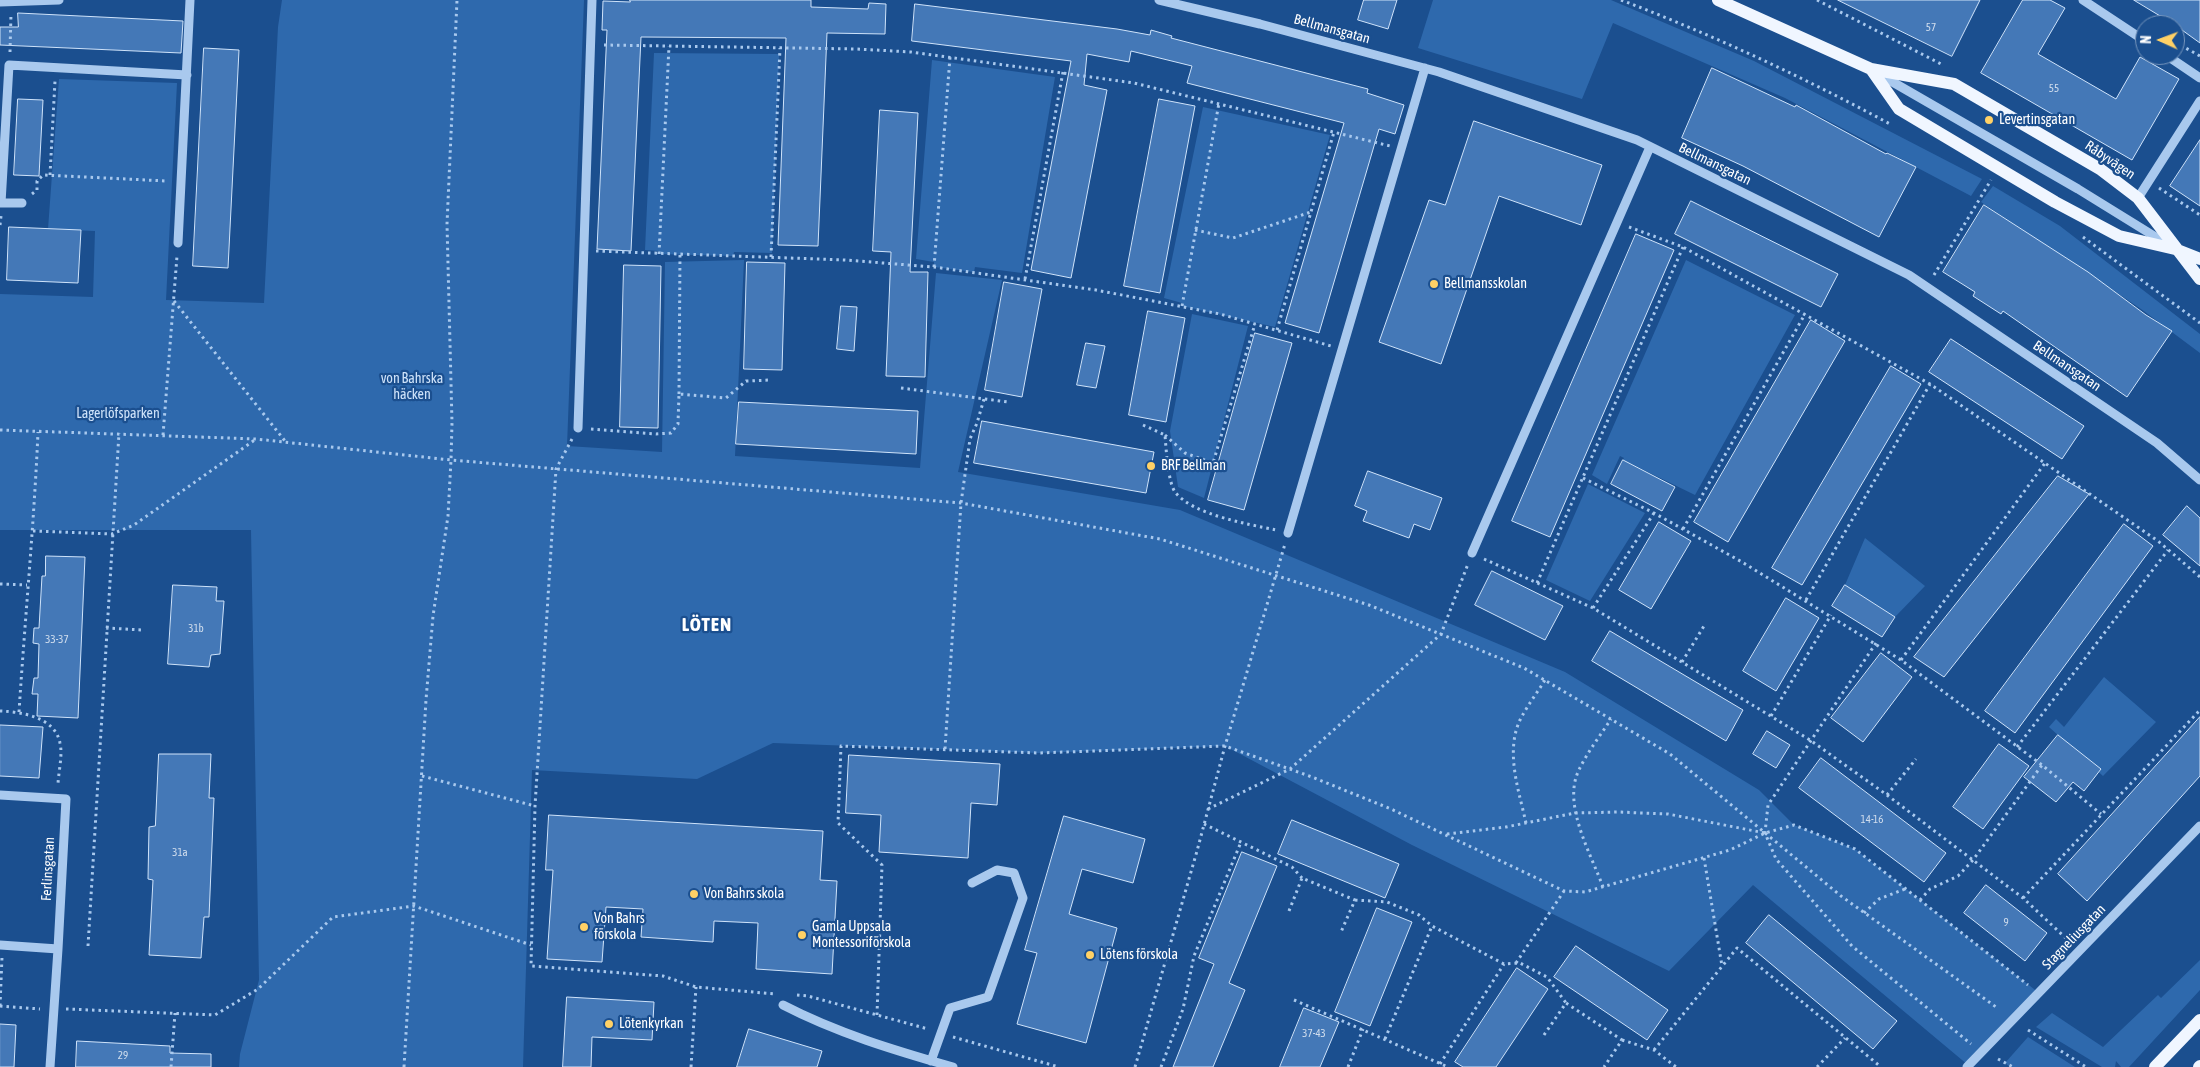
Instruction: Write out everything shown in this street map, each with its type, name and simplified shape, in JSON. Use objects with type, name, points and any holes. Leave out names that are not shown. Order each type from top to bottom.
[{"type":"main road","name":"Råbyvägen","points":[[1718,0],[1780,26],[1870,69],[1954,84],[2100,169],[2138,198],[2175,249],[2200,279]]},
{"type":"main road","name":"Råbyvägen","points":[[1870,69],[1899,109],[1979,158],[2118,236],[2175,249],[2200,259]]},
{"type":"main road","points":[[2155,1067],[2200,1020]]},
{"type":"street","points":[[0,2],[59,0]]},
{"type":"street","points":[[178,243],[190,0]]},
{"type":"street","points":[[578,428],[592,0]]},
{"type":"street","name":"Bellmansgatan","points":[[1159,0],[1425,68],[1637,140],[1909,275],[2157,443],[2200,480]]},
{"type":"street","points":[[2082,0],[2135,34]]},
{"type":"street","points":[[22,203],[2,203],[4,80],[9,65],[187,75]]},
{"type":"street","points":[[2181,65],[2200,78]]},
{"type":"street","points":[[1288,533],[1425,68]]},
{"type":"street","name":"Råbyvägen","points":[[1870,69],[2070,184],[2175,249]]},
{"type":"street","points":[[2138,198],[2200,100]]},
{"type":"street","points":[[1472,553],[1650,147]]},
{"type":"street","points":[[0,795],[57,798]]},
{"type":"street","name":"Ferlinsgatan","points":[[57,798],[66,798],[58,949]]},
{"type":"street","name":"Stagneliusgatan","points":[[1967,1067],[2200,826]]},
{"type":"street","points":[[931,1061],[950,1008],[988,997],[1023,898],[1014,873],[998,870],[972,883]]},
{"type":"street","points":[[1,945],[58,949],[50,1067]]},
{"type":"street","points":[[783,1005],[864,1041],[953,1067]]},
{"type":"path","points":[[404,1067],[433,616],[448,516],[451,460],[452,414],[447,224],[457,0]]},
{"type":"path","points":[[1621,0],[1703,33],[1843,98],[1897,127]]},
{"type":"path","points":[[9,65],[11,2]]},
{"type":"path","points":[[591,45],[857,49],[911,52],[1134,83],[1401,149]]},
{"type":"path","points":[[659,254],[669,46]]},
{"type":"path","points":[[771,258],[780,48]]},
{"type":"path","points":[[2185,48],[2200,56]]},
{"type":"path","points":[[934,267],[950,58]]},
{"type":"path","points":[[50,175],[56,68]]},
{"type":"path","points":[[1025,279],[1062,72]]},
{"type":"path","points":[[1182,306],[1219,103]]},
{"type":"path","points":[[1278,330],[1334,132]]},
{"type":"path","points":[[22,203],[37,190],[37,181],[43,175],[181,181]]},
{"type":"path","points":[[1926,287],[1992,177],[2000,181]]},
{"type":"path","points":[[1195,230],[1233,238],[1312,212]]},
{"type":"path","points":[[1617,223],[1683,247],[1930,384],[2045,462],[2168,550],[2200,577]]},
{"type":"path","points":[[2076,232],[2108,253],[2200,323]]},
{"type":"path","points":[[163,435],[178,243]]},
{"type":"path","points":[[1537,583],[1683,247]]},
{"type":"path","points":[[585,251],[845,260],[934,267],[1096,290],[1182,306],[1220,314],[1343,349]]},
{"type":"path","points":[[531,966],[535,806],[556,470],[578,428],[656,434],[670,433],[678,424],[680,254]]},
{"type":"path","points":[[173,301],[285,442]]},
{"type":"path","points":[[1683,529],[1805,314]]},
{"type":"path","points":[[1143,425],[1165,435],[1185,453],[1213,463],[1255,324]]},
{"type":"path","points":[[679,394],[726,398],[746,381],[771,380]]},
{"type":"path","points":[[1806,600],[1930,384]]},
{"type":"path","points":[[901,388],[1008,402]]},
{"type":"path","points":[[945,750],[961,503],[970,439],[978,423],[984,399]]},
{"type":"path","points":[[0,430],[256,439],[556,470],[676,478],[961,503],[1160,538],[1369,605],[1524,668],[1670,754],[1864,913],[1996,1007]]},
{"type":"path","points":[[19,712],[27,585],[33,531],[38,432]]},
{"type":"path","points":[[88,946],[119,434]]},
{"type":"path","points":[[1135,1067],[1225,746],[1288,533],[1202,511],[1175,492],[1168,466],[1165,435]]},
{"type":"path","points":[[33,531],[112,534],[134,525],[256,439]]},
{"type":"path","points":[[1901,660],[2045,462]]},
{"type":"path","points":[[1583,478],[1683,529],[1831,615],[1901,660],[2042,765],[2102,814]]},
{"type":"path","points":[[1593,608],[1654,513]]},
{"type":"path","points":[[2017,747],[2168,550]]},
{"type":"path","points":[[1208,810],[1290,769],[1441,634],[1472,553],[1593,608],[1810,740],[1887,794],[2022,898],[2080,951]]},
{"type":"path","points":[[0,584],[27,585]]},
{"type":"path","points":[[1771,716],[1831,615]]},
{"type":"path","points":[[1682,662],[1704,626]]},
{"type":"path","points":[[106,628],[143,630]]},
{"type":"path","points":[[1876,644],[1768,805],[1765,833],[1776,859],[1852,946],[1981,1053]]},
{"type":"path","points":[[1526,823],[1516,780],[1513,745],[1520,721],[1545,680]]},
{"type":"path","points":[[2022,898],[2200,710]]},
{"type":"path","points":[[0,711],[19,712],[42,720],[54,729],[60,744],[57,798]]},
{"type":"path","points":[[1603,887],[1575,812],[1572,796],[1578,773],[1610,719]]},
{"type":"path","points":[[877,1015],[882,865],[838,823],[841,746],[1039,753],[1225,746],[1392,809],[1564,891],[1585,892],[1603,887],[1730,850],[1765,833],[1794,825],[1855,849],[2039,993]]},
{"type":"path","points":[[1887,794],[1916,759]]},
{"type":"path","points":[[1920,900],[1930,889],[1958,876],[1973,860],[2042,765]]},
{"type":"path","points":[[422,776],[535,806]]},
{"type":"path","points":[[1446,834],[1526,823],[1575,812],[1668,814],[1765,833]]},
{"type":"path","points":[[1204,824],[1292,867],[1302,878],[1354,900],[1387,902],[1419,915],[1432,926],[1504,964],[1520,962],[1547,977],[1566,1003],[1622,1040],[1654,1050],[1676,1067]]},
{"type":"path","points":[[1161,1067],[1183,1009],[1194,956],[1240,842]]},
{"type":"path","points":[[1704,858],[1722,966]]},
{"type":"path","points":[[1289,911],[1302,878]]},
{"type":"path","points":[[1864,913],[1879,899],[1905,888]]},
{"type":"path","points":[[1516,963],[1564,891]]},
{"type":"path","points":[[1341,932],[1354,900]]},
{"type":"path","points":[[1,945],[0,1006],[215,1015],[258,989],[333,917],[414,906],[531,945]]},
{"type":"path","points":[[1385,1039],[1432,926]]},
{"type":"path","points":[[1654,1050],[1737,948],[1881,1067]]},
{"type":"path","points":[[1440,1064],[1504,964]]},
{"type":"path","points":[[691,1067],[696,988]]},
{"type":"path","points":[[1294,1000],[1448,1067]]},
{"type":"path","points":[[1544,1035],[1566,1003]]},
{"type":"path","points":[[171,1067],[175,1013]]},
{"type":"path","points":[[1348,1067],[1363,1029]]},
{"type":"path","points":[[2028,1030],[2086,1067]]},
{"type":"path","points":[[1817,1067],[1845,1038]]},
{"type":"path","points":[[1604,1067],[1622,1040]]},
{"type":"path","points":[[1998,1059],[2013,1067]]},
{"type":"green space","points":[[282,0],[584,0],[567,446],[662,452],[665,262],[744,260],[735,456],[920,468],[936,273],[1002,280],[958,472],[1180,510],[1565,672],[1759,790],[1794,825],[1855,849],[2039,993],[1968,1065],[1753,885],[1669,971],[1412,845],[1225,746],[1039,753],[773,743],[697,779],[532,770],[523,1067],[239,1067],[240,1054],[259,980],[251,530],[0,530],[0,294],[93,297],[95,231],[48,229],[59,79],[177,83],[166,300],[264,303],[278,27]]},
{"type":"green space","points":[[1433,0],[1611,0],[1754,61],[1982,179],[1971,196],[1785,98],[1613,23],[1582,99],[1418,48]]},
{"type":"green space","points":[[654,53],[779,54],[772,253],[734,252],[733,256],[659,254],[659,251],[645,250]]},
{"type":"green space","points":[[932,60],[1055,77],[1022,273],[975,267],[974,272],[934,267],[934,262],[916,259]]},
{"type":"green space","points":[[1203,107],[1330,135],[1275,327],[1182,306],[1182,303],[1164,298]]},
{"type":"green space","points":[[1993,186],[2060,226],[2200,334],[2200,353],[2141,309],[1981,202]]},
{"type":"green space","points":[[1686,260],[1795,315],[1695,495],[1623,460],[1624,458],[1620,456],[1607,484],[1592,475]]},
{"type":"green space","points":[[1192,314],[1248,326],[1204,498],[1178,487],[1170,431]]},
{"type":"green space","points":[[1588,484],[1645,513],[1590,601],[1546,580]]},
{"type":"green space","points":[[1865,538],[1925,586],[1895,617],[1845,585]]},
{"type":"green space","points":[[2104,677],[2156,722],[2103,776],[2049,727],[2056,719],[2064,727]]},
{"type":"green space","points":[[2200,960],[2200,990],[2129,1067],[2121,1067],[2116,1061],[2115,1067],[2102,1067],[2036,1027],[2052,1013],[2103,1047],[2158,995],[2161,998]]},
{"type":"green space","points":[[2028,1037],[2075,1067],[2010,1067],[2005,1063]]},
{"type":"building","points":[[630,0],[811,0],[811,7],[868,9],[869,3],[886,4],[885,34],[827,33],[818,246],[778,245],[786,38],[641,37],[631,251],[597,249],[607,30],[602,30],[603,1],[630,2]]},
{"type":"building","points":[[1364,0],[1397,0],[1388,29],[1358,20]]},
{"type":"building","points":[[1838,0],[1980,0],[1952,56]]},
{"type":"building","points":[[2023,0],[2050,0],[2065,8],[2038,54],[2116,99],[2135,65],[2154,65],[2179,79],[2132,160],[1981,73]]},
{"type":"building","points":[[2134,0],[2200,0],[2200,43],[2185,32],[2185,15],[2159,15]]},
{"type":"building","points":[[915,4],[1117,29],[1150,35],[1151,30],[1172,36],[1171,38],[1368,89],[1367,93],[1404,105],[1395,134],[1379,129],[1319,333],[1285,323],[1344,123],[1187,83],[1192,66],[1131,51],[1129,62],[1087,54],[1084,85],[1107,90],[1071,278],[1031,270],[1071,61],[912,41]]},
{"type":"building","points":[[18,13],[183,21],[181,53],[0,45],[0,27],[18,27]]},
{"type":"building","points":[[204,48],[239,50],[228,268],[193,266]]},
{"type":"building","points":[[1712,68],[1795,107],[1796,105],[1886,154],[1916,167],[1879,237],[1743,166],[1682,138]]},
{"type":"building","points":[[18,99],[43,100],[39,176],[14,175]]},
{"type":"building","points":[[1159,99],[1195,106],[1160,293],[1124,286]]},
{"type":"building","points":[[880,110],[918,113],[910,272],[928,272],[925,377],[886,376],[891,252],[873,251]]},
{"type":"building","name":"Bellmansskolan","points":[[1474,121],[1602,165],[1581,225],[1499,196],[1441,364],[1379,342],[1429,200],[1445,205]]},
{"type":"building","points":[[2200,140],[2200,206],[2170,186]]},
{"type":"building","points":[[1691,201],[1838,274],[1821,307],[1675,234]]},
{"type":"building","points":[[1984,205],[2088,272],[2146,315],[2172,331],[2127,397],[2003,311],[2001,314],[1973,296],[1975,292],[1943,272]]},
{"type":"building","points":[[9,227],[81,230],[78,283],[7,280]]},
{"type":"building","points":[[1636,234],[1674,250],[1550,537],[1512,521]]},
{"type":"building","points":[[747,262],[785,263],[782,370],[744,369]]},
{"type":"building","points":[[624,265],[661,266],[658,428],[620,427]]},
{"type":"building","points":[[1004,282],[1042,289],[1022,397],[985,390]]},
{"type":"building","points":[[841,306],[857,307],[854,351],[837,349]]},
{"type":"building","points":[[1148,311],[1185,318],[1166,422],[1129,415]]},
{"type":"building","points":[[1811,320],[1845,341],[1728,542],[1694,522]]},
{"type":"building","points":[[1255,333],[1292,343],[1244,510],[1208,500]]},
{"type":"building","points":[[1951,339],[2084,426],[2062,459],[1929,372]]},
{"type":"building","points":[[1086,343],[1105,346],[1096,388],[1077,385]]},
{"type":"building","points":[[1891,366],[1921,384],[1802,585],[1772,568]]},
{"type":"building","points":[[739,402],[918,411],[916,454],[736,444]]},
{"type":"building","points":[[982,421],[1154,452],[1146,493],[974,463]]},
{"type":"building","points":[[1623,460],[1675,487],[1662,511],[1611,484]]},
{"type":"building","points":[[1368,471],[1442,498],[1430,530],[1414,524],[1409,538],[1363,521],[1367,511],[1355,506]]},
{"type":"building","points":[[2058,476],[2089,494],[1944,677],[1914,657]]},
{"type":"building","points":[[2187,506],[2200,518],[2200,566],[2163,535]]},
{"type":"building","points":[[1659,522],[1691,541],[1651,609],[1619,590]]},
{"type":"building","points":[[2124,524],[2153,546],[2015,733],[1985,711]]},
{"type":"building","points":[[46,556],[85,557],[78,718],[37,716],[38,694],[32,694],[34,678],[38,678],[39,644],[33,643],[34,628],[39,628],[42,576],[45,576]]},
{"type":"building","points":[[1492,571],[1563,606],[1545,640],[1475,605]]},
{"type":"building","points":[[173,585],[217,587],[216,601],[224,601],[220,654],[211,655],[209,667],[168,664]]},
{"type":"building","points":[[1845,585],[1895,617],[1882,637],[1832,606]]},
{"type":"building","points":[[1786,598],[1819,618],[1776,691],[1743,671]]},
{"type":"building","points":[[1610,631],[1743,710],[1726,741],[1592,661]]},
{"type":"building","points":[[1881,653],[1912,677],[1863,742],[1831,718]]},
{"type":"building","points":[[2200,717],[2200,776],[2087,901],[2058,874]]},
{"type":"building","points":[[0,725],[43,727],[39,778],[0,776]]},
{"type":"building","points":[[1767,731],[1790,745],[1776,768],[1753,754]]},
{"type":"building","points":[[2058,735],[2101,769],[2084,791],[2073,782],[2056,802],[2024,777]]},
{"type":"building","points":[[1999,744],[2029,766],[1983,829],[1953,807]]},
{"type":"building","points":[[159,754],[211,754],[209,798],[214,798],[209,917],[204,917],[201,958],[149,955],[153,880],[148,879],[149,827],[155,826]]},
{"type":"building","points":[[849,755],[1000,764],[997,805],[971,803],[968,858],[879,852],[881,815],[846,813]]},
{"type":"building","points":[[1821,758],[1946,853],[1924,882],[1799,788]]},
{"type":"building","name":"Von Bahrs skola","points":[[549,815],[823,831],[820,880],[837,881],[832,974],[756,969],[758,923],[714,921],[713,942],[641,937],[643,909],[606,907],[602,962],[547,959],[553,870],[546,870]]},
{"type":"building","points":[[1064,816],[1145,839],[1133,883],[1082,869],[1069,914],[1117,928],[1086,1043],[1017,1024],[1037,953],[1025,950]]},
{"type":"building","points":[[1292,820],[1399,864],[1385,898],[1278,854]]},
{"type":"building","points":[[1242,852],[1277,866],[1229,983],[1245,990],[1213,1067],[1173,1067],[1214,964],[1199,958]]},
{"type":"building","points":[[1986,885],[2047,933],[2025,961],[1964,913]]},
{"type":"building","points":[[1377,908],[1412,922],[1370,1026],[1335,1012]]},
{"type":"building","points":[[1769,915],[1897,1021],[1873,1049],[1746,943]]},
{"type":"building","points":[[1576,946],[1668,1010],[1647,1040],[1554,977]]},
{"type":"building","points":[[1517,968],[1548,989],[1496,1067],[1463,1067],[1455,1062]]},
{"type":"building","name":"Lötenkyrkan","points":[[567,997],[654,1002],[652,1040],[592,1037],[591,1067],[563,1067]]},
{"type":"building","points":[[1304,1008],[1339,1022],[1320,1067],[1280,1067]]},
{"type":"building","points":[[0,1024],[16,1025],[14,1067],[0,1067]]},
{"type":"building","points":[[749,1029],[822,1051],[817,1067],[737,1067]]},
{"type":"building","points":[[77,1041],[170,1046],[170,1053],[211,1054],[211,1067],[76,1067]]},
{"type":"place","name":"Levertinsgatan","points":[[1989,120]]},
{"type":"place","name":"Bellmansskolan","points":[[1434,284]]},
{"type":"place","name":"BRF Bellman","points":[[1151,466]]},
{"type":"place","name":"Von Bahrs skola","points":[[694,894]]},
{"type":"place","name":"Von Bahrs förskola","points":[[584,927]]},
{"type":"place","name":"Gamla Uppsala Montessoriförskola","points":[[802,935]]},
{"type":"place","name":"Lötens förskola","points":[[1090,955]]},
{"type":"place","name":"Lötenkyrkan","points":[[609,1024]]},
{"type":"district","name":"LÖTEN","points":[[707,625]]},
{"type":"park label","name":"von Bahrska häcken","points":[[412,388]]},
{"type":"park label","name":"Lagerlöfsparken","points":[[118,414]]}]
